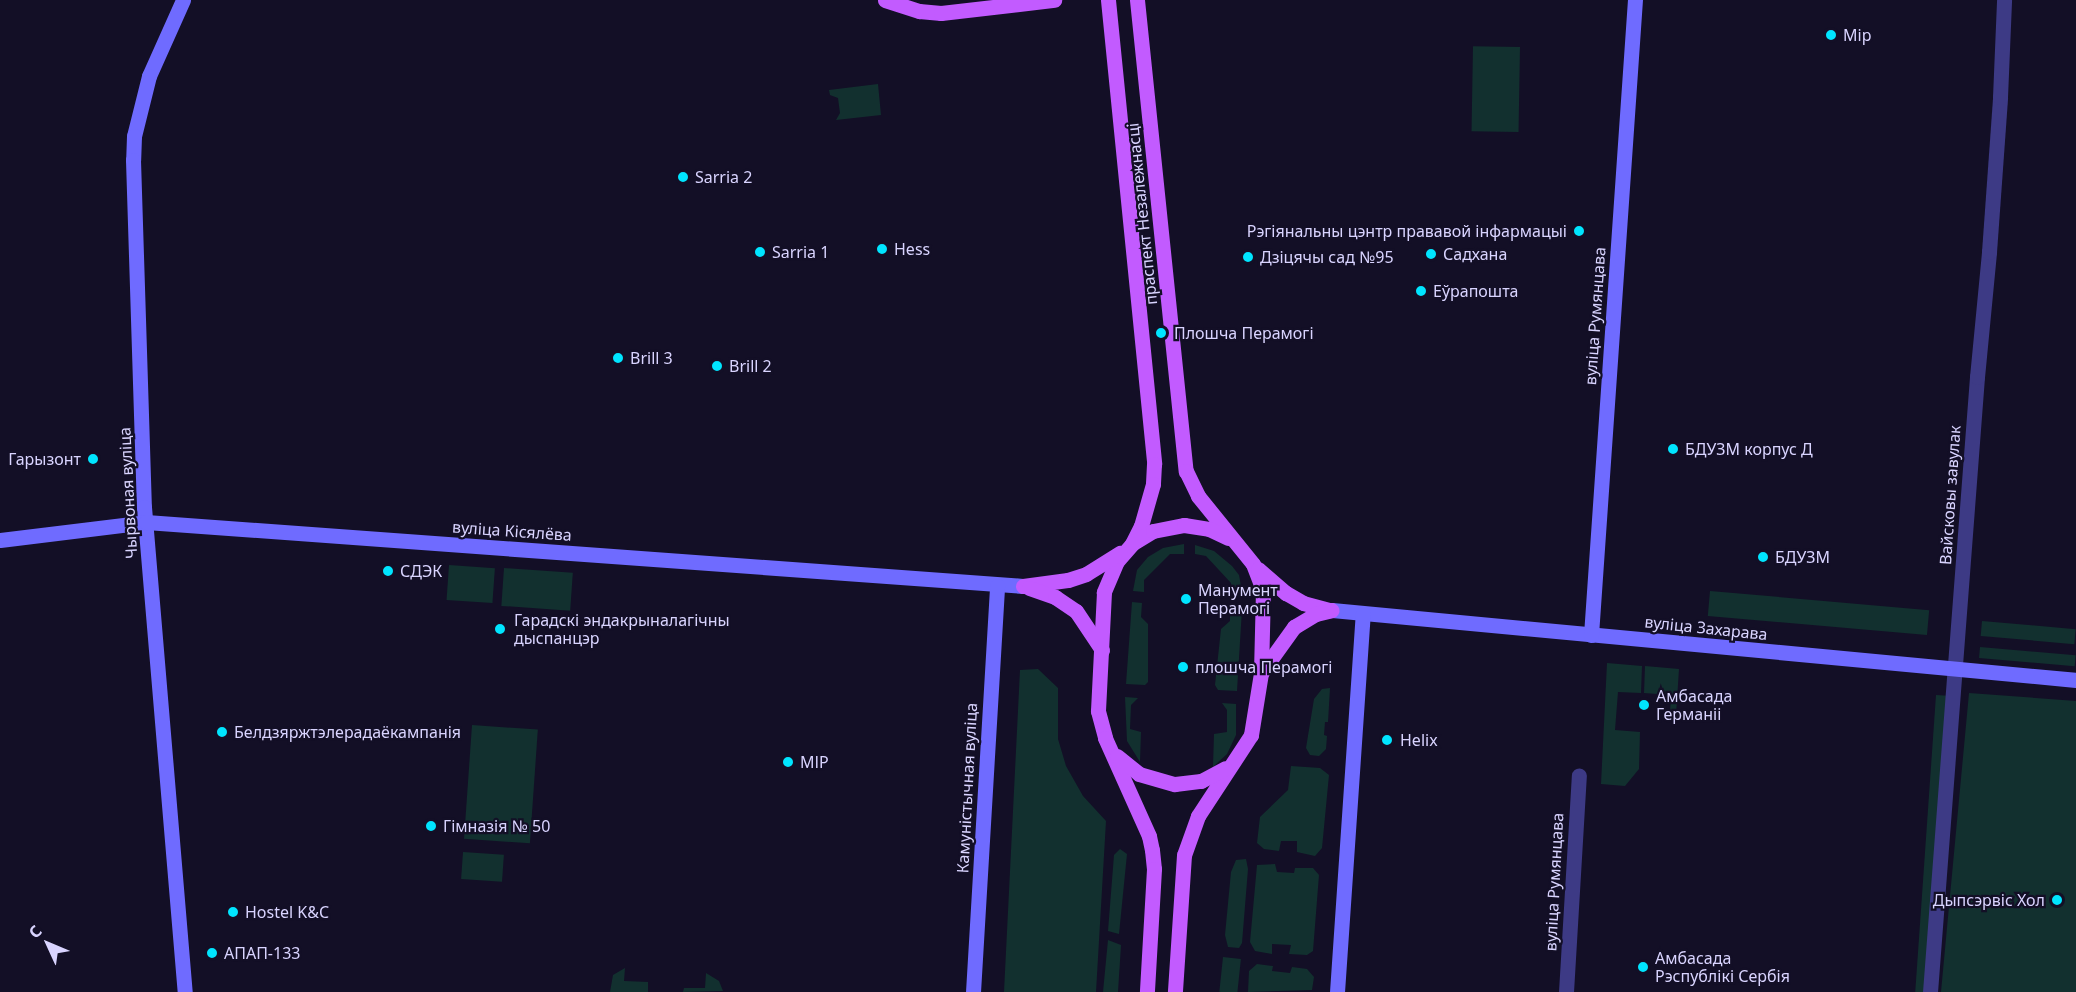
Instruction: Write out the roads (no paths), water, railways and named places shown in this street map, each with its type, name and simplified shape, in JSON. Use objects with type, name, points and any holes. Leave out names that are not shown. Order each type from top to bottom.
[{"type":"main road","points":[[885,0],[919,11],[941,13],[1054,0]]},
{"type":"main road","name":"праспект Незалежнасці","points":[[1108,0],[1154,464],[1153,484],[1147,508],[1129,547],[1112,570],[1104,592],[1098,711],[1101,726],[1149,836],[1152,850],[1154,869],[1147,992]]},
{"type":"main road","name":"праспект Незалежнасці","points":[[1137,0],[1186,471],[1198,496],[1254,564],[1263,590],[1261,673],[1251,735],[1198,816],[1184,855],[1174,992]]},
{"type":"main road","points":[[1023,586],[1068,580],[1086,573],[1153,531],[1184,525],[1216,531],[1238,545]]},
{"type":"main road","points":[[1254,564],[1286,593],[1303,603],[1332,610]]},
{"type":"main road","points":[[1023,586],[1055,597],[1076,611],[1102,650]]},
{"type":"main road","points":[[1261,673],[1294,627],[1316,614],[1332,610]]},
{"type":"main road","points":[[1111,748],[1119,759],[1139,774],[1175,784],[1188,784],[1212,776],[1234,760]]},
{"type":"street","name":"Чырвоная вуліца","points":[[183,0],[149,76],[134,136],[146,522],[185,992]]},
{"type":"street","name":"вуліца Румянцава","points":[[1591,635],[1635,0]]},
{"type":"street","name":"Вайсковы завулак","points":[[1930,992],[2000,97],[2004,0]]},
{"type":"street","name":"вуліца Кісялёва","points":[[0,540],[146,522],[998,586],[1023,586]]},
{"type":"street","name":"Камуністычная вуліца","points":[[973,992],[998,586]]},
{"type":"street","name":"вуліца Захарава","points":[[1332,610],[2076,680]]},
{"type":"street","points":[[1337,992],[1363,614]]},
{"type":"street","name":"вуліца Румянцава","points":[[1566,992],[1579,775]]},
{"type":"place","name":"Мір","points":[[1831,35]]},
{"type":"place","name":"Sarria 2","points":[[683,177]]},
{"type":"place","name":"Рэгіянальны цэнтр прававой інфармацыі","points":[[1579,231]]},
{"type":"place","name":"Hess","points":[[882,249]]},
{"type":"place","name":"Sarria 1","points":[[760,252]]},
{"type":"place","name":"Садхана","points":[[1431,254]]},
{"type":"place","name":"Дзіцячы сад №95","points":[[1248,257]]},
{"type":"place","name":"Еўрапошта","points":[[1421,291]]},
{"type":"place","name":"Плошча Перамогі","points":[[1161,333]]},
{"type":"place","name":"Brill 3","points":[[618,358]]},
{"type":"place","name":"Brill 2","points":[[717,366]]},
{"type":"place","name":"БДУЗМ корпус Д","points":[[1673,449]]},
{"type":"place","name":"Гарызонт","points":[[93,459]]},
{"type":"place","name":"БДУЗМ","points":[[1763,557]]},
{"type":"place","name":"СДЭК","points":[[388,571]]},
{"type":"place","name":"Манумент Перамогі","points":[[1186,599]]},
{"type":"place","name":"Гарадскі эндакрыналагічны дыспанцэр","points":[[500,629]]},
{"type":"place","name":"плошча Перамогі","points":[[1183,667]]},
{"type":"place","name":"Амбасада Германіі","points":[[1644,705]]},
{"type":"place","name":"Белдзяржтэлерадаёкампанія","points":[[222,732]]},
{"type":"place","name":"Helix","points":[[1387,740]]},
{"type":"place","name":"МІР","points":[[788,762]]},
{"type":"place","name":"Гімназія № 50","points":[[431,826]]},
{"type":"place","name":"Дыпсэрвіс Хол","points":[[2057,900]]},
{"type":"place","name":"Hostel K&C","points":[[233,912]]},
{"type":"place","name":"АПАП-133","points":[[212,953]]},
{"type":"place","name":"Амбасада Рэспублікі Сербія","points":[[1643,967]]}]
